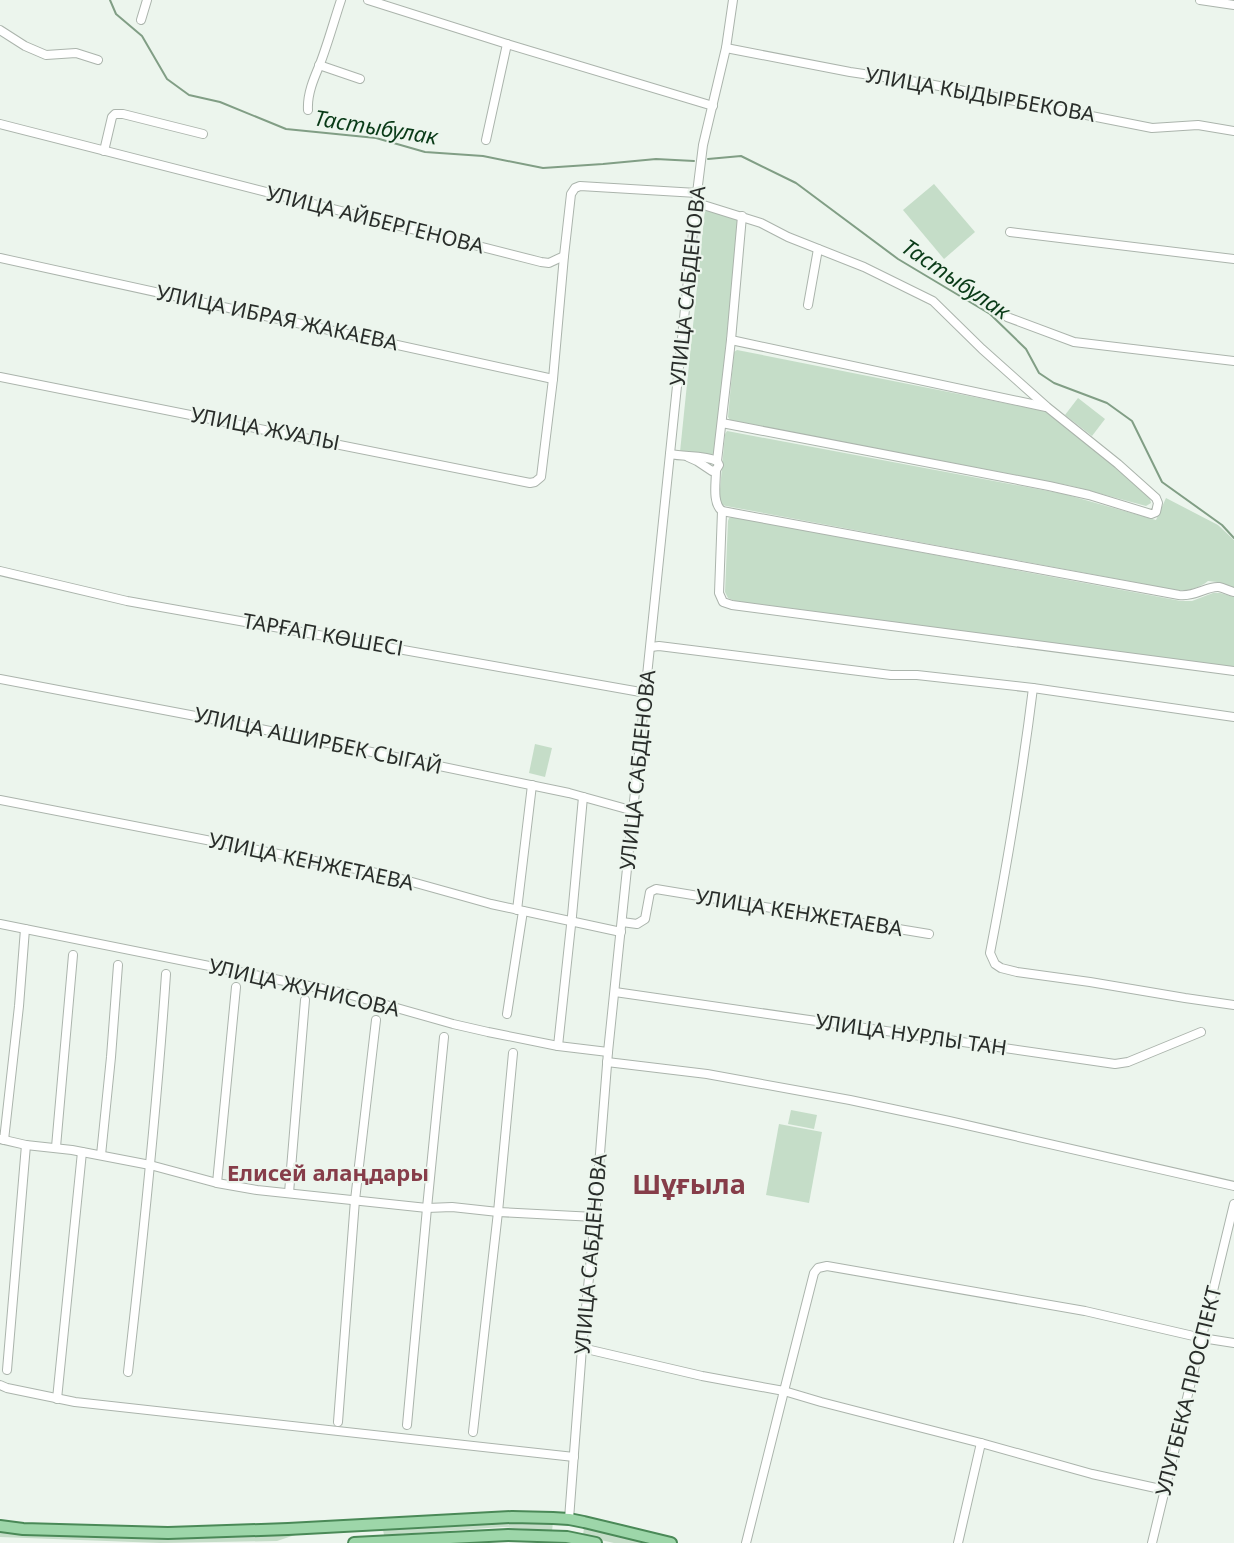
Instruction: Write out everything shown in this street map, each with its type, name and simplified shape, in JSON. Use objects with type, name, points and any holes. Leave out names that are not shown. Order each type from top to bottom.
[{"type":"main road","points":[[0,1527],[168,1533],[512,1518],[569,1519],[672,1543]]},
{"type":"main road","name":"УЛИЦА САБДЕНОВА","points":[[566,1540],[569,1519]]},
{"type":"main road","points":[[378,1525],[380,1542]]},
{"type":"main road","points":[[354,1543],[508,1535],[596,1543]]},
{"type":"street","points":[[141,20],[147,0]]},
{"type":"street","points":[[308,110],[314,78],[341,0]]},
{"type":"street","points":[[368,0],[712,106]]},
{"type":"street","name":"УЛИЦА САБДЕНОВА","points":[[569,1519],[608,1052],[703,145],[726,48],[733,0]]},
{"type":"street","points":[[1200,0],[1234,4]]},
{"type":"street","points":[[0,30],[25,46],[46,55],[76,53],[98,60]]},
{"type":"street","points":[[486,140],[507,44]]},
{"type":"street","name":"УЛИЦА КЫДЫРБЕКОВА","points":[[726,48],[850,72],[924,83],[1152,129],[1198,125],[1234,131]]},
{"type":"street","points":[[319,65],[360,79]]},
{"type":"street","points":[[104,151],[112,117],[116,114],[203,135]]},
{"type":"street","name":"УЛИЦА АЙБЕРГЕНОВА","points":[[0,124],[541,262],[549,263],[564,256]]},
{"type":"street","points":[[553,379],[571,194],[575,188],[580,186],[698,193]]},
{"type":"street","points":[[697,202],[761,223],[788,237],[864,267],[933,301],[982,349],[1047,407],[1118,464],[1156,498],[1158,503],[1156,512],[1151,514],[1089,495],[1049,486],[722,423]]},
{"type":"street","points":[[742,216],[717,461],[719,465],[716,470],[716,502],[717,508],[722,512],[1179,595],[1196,595],[1215,587],[1234,592]]},
{"type":"street","points":[[1010,232],[1234,259]]},
{"type":"street","points":[[808,305],[818,249]]},
{"type":"street","name":"УЛИЦА ИБРАЯ ЖАКАЕВА","points":[[0,258],[553,379]]},
{"type":"street","points":[[1007,317],[1074,342],[1234,361]]},
{"type":"street","points":[[731,340],[1047,407]]},
{"type":"street","name":"УЛИЦА ЖУАЛЫ","points":[[0,377],[530,483],[541,477],[553,379]]},
{"type":"street","points":[[670,454],[704,457],[717,461]]},
{"type":"street","points":[[688,457],[709,470],[716,470]]},
{"type":"street","points":[[722,512],[719,593],[723,602],[732,605],[1234,671]]},
{"type":"street","name":"ТАРҒАП КӨШЕСІ","points":[[0,571],[127,601],[646,693]]},
{"type":"street","points":[[651,647],[659,646],[891,675],[917,675],[1033,688],[1234,717]]},
{"type":"street","name":"УЛИЦА АШИРБЕК СЫГАЙ","points":[[0,679],[227,722],[532,785],[634,811]]},
{"type":"street","points":[[1033,688],[1025,758],[990,953],[994,964],[1017,972],[1234,1005]]},
{"type":"street","points":[[507,1014],[532,785]]},
{"type":"street","points":[[558,1046],[583,797]]},
{"type":"street","name":"УЛИЦА КЕНЖЕТАЕВА","points":[[0,800],[387,875],[491,904],[621,932]]},
{"type":"street","name":"УЛИЦА КЕНЖЕТАЕВА","points":[[622,922],[637,924],[645,919],[650,892],[656,889],[929,934]]},
{"type":"street","name":"УЛИЦА ЖУНИСОВА","points":[[0,924],[344,993],[453,1024],[558,1046],[608,1052]]},
{"type":"street","points":[[25,929],[19,1006],[2,1140],[101,1155],[217,1183],[289,1193],[427,1208],[452,1207],[498,1212],[596,1217]]},
{"type":"street","points":[[56,1147],[73,955]]},
{"type":"street","points":[[101,1155],[118,965]]},
{"type":"street","points":[[129,1372],[150,1166],[166,974]]},
{"type":"street","points":[[217,1183],[236,987]]},
{"type":"street","name":"УЛИЦА НУРЛЫ ТАН","points":[[615,992],[1115,1064],[1128,1062],[1201,1032]]},
{"type":"street","points":[[289,1193],[305,1000]]},
{"type":"street","points":[[338,1422],[355,1200],[376,1020]]},
{"type":"street","points":[[407,1425],[444,1037]]},
{"type":"street","points":[[473,1432],[513,1053]]},
{"type":"street","points":[[608,1062],[707,1074],[850,1100],[1234,1186]]},
{"type":"street","points":[[7,1370],[26,1145]]},
{"type":"street","points":[[57,1399],[82,1152]]},
{"type":"street","name":"УЛУГБЕКА ПРОСПЕКТ","points":[[1152,1543],[1234,1204]]},
{"type":"street","points":[[746,1543],[814,1272],[818,1268],[827,1266],[1085,1311],[1202,1338],[1234,1343]]},
{"type":"street","points":[[582,1348],[702,1376],[784,1391],[1092,1474],[1165,1490]]},
{"type":"street","points":[[0,1385],[75,1402],[574,1457]]},
{"type":"street","points":[[958,1543],[981,1443]]},
{"type":"green space","points":[[934,184],[975,232],[944,259],[903,210]]},
{"type":"green space","points":[[705,209],[738,221],[715,451],[711,455],[680,452]]},
{"type":"green space","points":[[737,350],[1045,411],[1116,467],[1150,499],[1151,503],[1146,506],[1072,486],[730,420],[728,417],[734,352]]},
{"type":"green space","points":[[1078,398],[1105,419],[1092,436],[1065,415]]},
{"type":"green space","points":[[727,431],[1064,494],[1156,520],[1166,498],[1218,525],[1234,540],[1234,588],[1208,581],[1193,589],[1169,589],[722,505],[719,500]]},
{"type":"green space","points":[[732,517],[1181,601],[1192,601],[1213,593],[1234,597],[1234,667],[735,601],[728,598],[725,592],[728,521]]},
{"type":"green space","points":[[535,744],[552,748],[545,777],[529,773]]},
{"type":"green space","points":[[791,1110],[817,1115],[814,1129],[788,1124]]},
{"type":"green space","points":[[779,1124],[822,1132],[809,1203],[766,1195]]},
{"type":"green space","points":[[504,1521],[553,1523],[552,1531],[503,1527],[384,1535],[383,1530],[385,1528]]},
{"type":"green space","points":[[370,1527],[370,1531],[298,1534],[277,1541],[160,1543],[0,1537],[0,1530]]},
{"type":"green space","points":[[584,1527],[652,1543],[614,1543],[583,1536]]},
{"type":"waterway","name":"Тастыбулак","points":[[110,0],[116,14],[142,36],[167,79],[189,95],[220,102],[286,129],[376,138],[425,152],[483,156],[543,168],[656,159],[694,161]]},
{"type":"waterway","name":"Тастыбулак","points":[[708,159],[741,156],[796,183],[898,259],[990,314],[1026,349],[1039,373],[1054,383],[1107,403],[1132,421],[1162,482],[1222,525],[1234,538]]},
{"type":"district","name":"Елисей алаңдары","points":[[328,1173]]},
{"type":"district","name":"Шұғыла","points":[[689,1185]]}]
